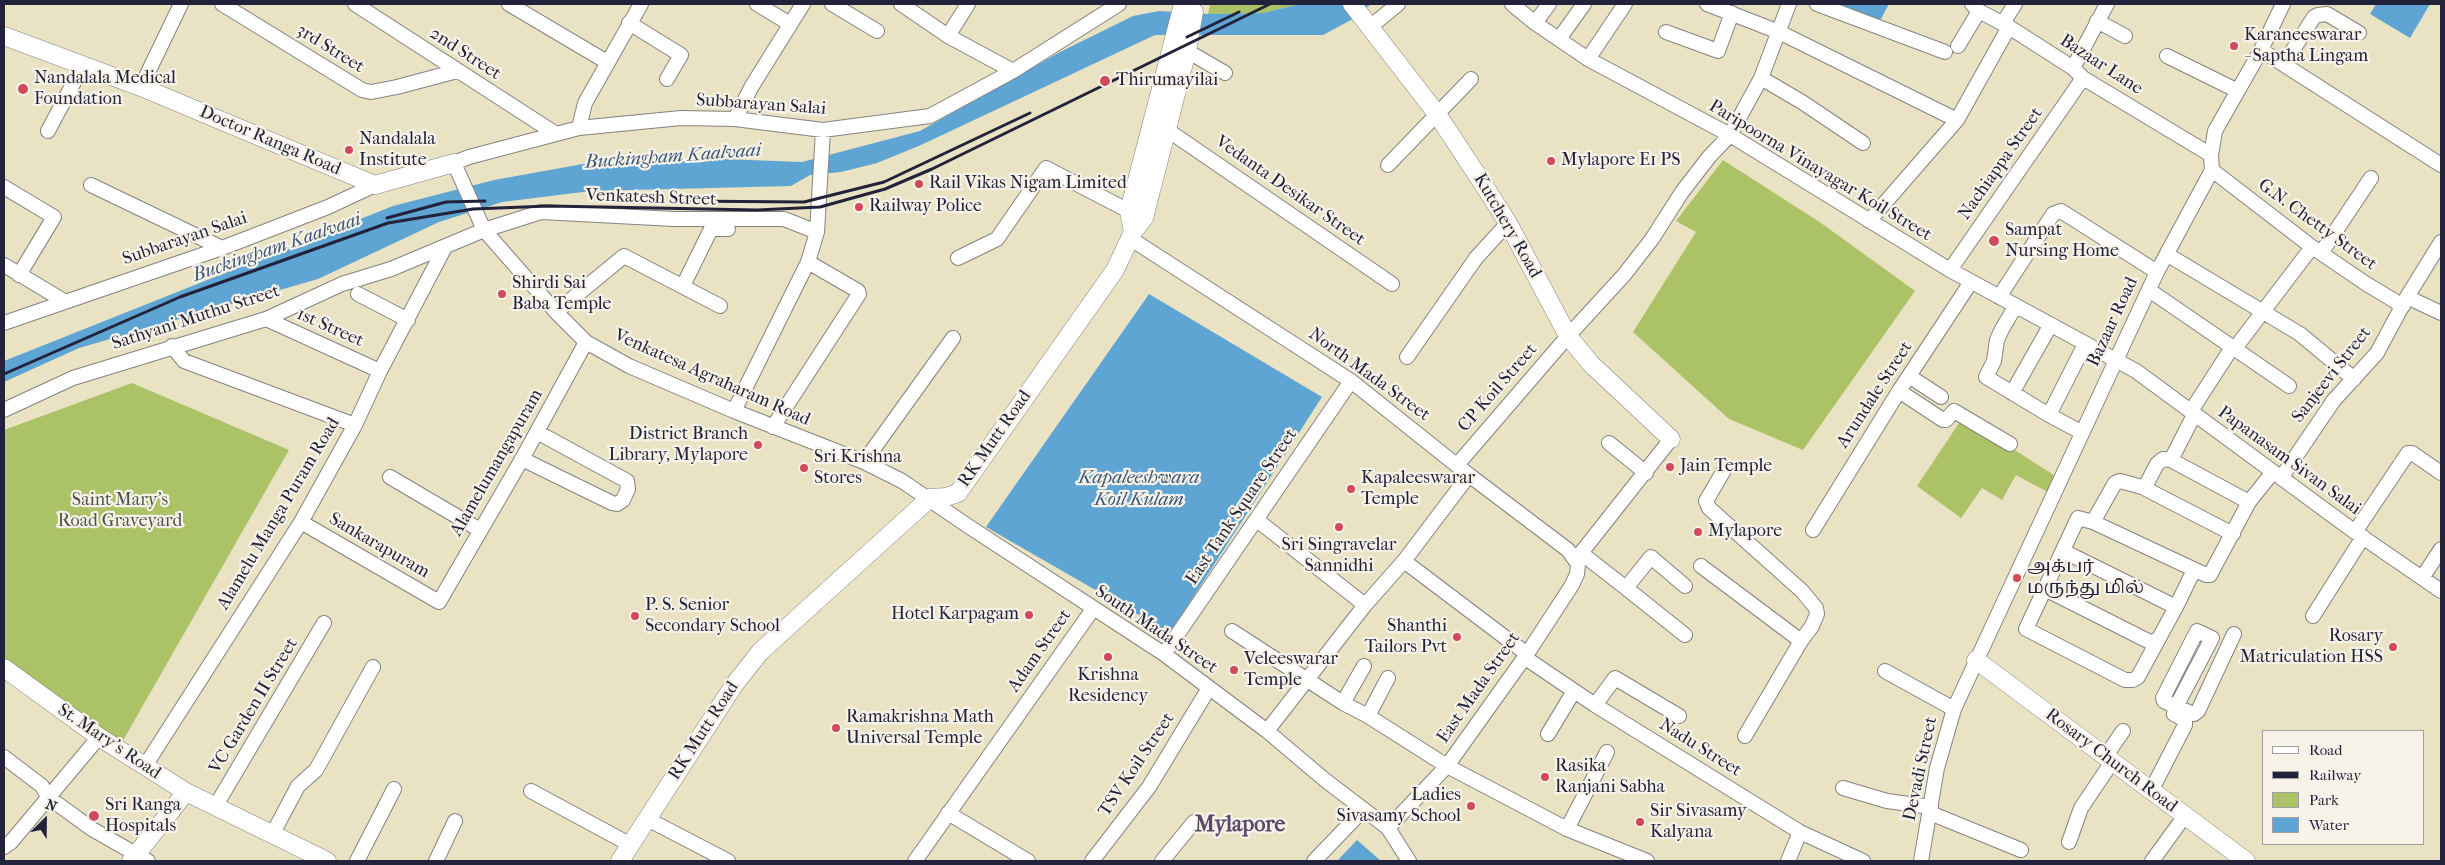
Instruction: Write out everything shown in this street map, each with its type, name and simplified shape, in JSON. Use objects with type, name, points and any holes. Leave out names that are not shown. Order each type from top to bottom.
[{"type":"main road","name":"Kutchery Road","points":[[1352,4],[1437,114],[1508,222],[1568,336],[1591,364],[1671,439]]},
{"type":"main road","points":[[1186,9],[1187,50]]},
{"type":"main road","points":[[1132,235],[1129,210],[1169,59],[1186,9]]},
{"type":"main road","name":"Doctor Ranga Road","points":[[4,36],[82,67],[140,87],[375,185]]},
{"type":"main road","name":"RK Mutt Road","points":[[620,861],[730,691],[760,652],[930,498],[946,497],[958,493],[1115,270],[1132,235],[1144,218],[1187,50]]},
{"type":"main road","points":[[375,185],[454,163]]},
{"type":"main road","name":"Rosary Church Road","points":[[1976,660],[2184,817],[2246,861]]},
{"type":"main road","name":"St. Mary's Road","points":[[4,668],[99,737],[186,792],[327,861]]},
{"type":"main road","points":[[138,859],[186,792]]},
{"type":"street","points":[[140,87],[181,4]]},
{"type":"street","name":"3rd Street","points":[[222,4],[362,90],[371,92],[397,87],[457,71]]},
{"type":"street","name":"2nd Street","points":[[355,4],[556,134]]},
{"type":"street","points":[[509,4],[607,62]]},
{"type":"street","points":[[579,128],[585,103],[641,4]]},
{"type":"street","points":[[757,4],[790,24]]},
{"type":"street","points":[[735,119],[752,86],[803,4]]},
{"type":"street","points":[[832,4],[877,31]]},
{"type":"street","points":[[902,4],[948,36],[1013,71]]},
{"type":"street","points":[[948,36],[968,4]]},
{"type":"street","name":"Subbarayan Salai","points":[[454,163],[469,157],[579,128],[681,118],[735,119],[822,136],[930,116],[1013,71],[1118,4]]},
{"type":"street","points":[[1368,24],[1398,4]]},
{"type":"street","name":"Paripoorna Vinayagar Koil Street","points":[[1512,4],[1529,14],[1559,39],[1588,58],[1730,135],[1950,270],[2050,326],[2116,360]]},
{"type":"street","points":[[1529,14],[1549,4]]},
{"type":"street","points":[[1559,39],[1584,4]]},
{"type":"street","points":[[1588,58],[1625,4]]},
{"type":"street","points":[[1707,4],[1779,32],[1956,120]]},
{"type":"street","name":"CP Koil Street","points":[[1457,465],[1568,336],[1624,275],[1652,239],[1687,185],[1730,135],[1761,78],[1789,4]]},
{"type":"street","points":[[1817,4],[1951,49],[1976,7]]},
{"type":"street","points":[[1869,221],[1956,120],[2015,4]]},
{"type":"street","name":"Nachiappa Street","points":[[1950,270],[2078,73],[2096,21],[2107,4]]},
{"type":"street","points":[[2212,170],[2211,155],[2215,131],[2261,50],[2283,4]]},
{"type":"street","name":"Bazaar Lane","points":[[1976,7],[2211,155]]},
{"type":"street","points":[[1666,32],[1718,51],[1732,13]]},
{"type":"street","points":[[2284,64],[2314,17],[2318,15],[2327,14],[2358,33]]},
{"type":"street","points":[[2096,21],[2125,36]]},
{"type":"street","points":[[629,23],[681,55],[667,79]]},
{"type":"street","points":[[1187,50],[1225,72]]},
{"type":"street","points":[[2261,50],[2440,159]]},
{"type":"street","points":[[2168,56],[2238,92]]},
{"type":"street","points":[[48,131],[82,67]]},
{"type":"street","points":[[1761,78],[1802,102],[1862,143]]},
{"type":"street","points":[[1388,165],[1471,79]]},
{"type":"street","name":"Vedanta Desikar Street","points":[[1166,129],[1392,284]]},
{"type":"street","points":[[734,411],[808,262],[817,228],[822,136]]},
{"type":"street","name":"Venkatesa Agraharam Road","points":[[454,163],[484,230],[556,312],[586,342],[629,366],[773,427],[864,462],[902,481],[930,498],[968,526]]},
{"type":"street","points":[[958,258],[997,239],[1046,168],[1129,210]]},
{"type":"street","name":"G.N. Chetty Street","points":[[2212,170],[2316,250],[2364,283],[2405,301],[2441,313]]},
{"type":"street","name":"Bazaar Road","points":[[1976,660],[2157,272],[2168,255],[2212,170]]},
{"type":"street","points":[[2171,460],[2192,413],[2234,346],[2316,250],[2371,178]]},
{"type":"street","points":[[91,185],[222,248]]},
{"type":"street","name":"Subbarayan Salai","points":[[4,323],[222,248],[328,207],[375,185]]},
{"type":"street","points":[[4,187],[52,215],[54,219],[19,274]]},
{"type":"street","points":[[1999,297],[2052,214],[2061,211],[2157,272]]},
{"type":"street","name":"Venkatesh Street","points":[[484,230],[541,212],[674,219],[784,219],[817,228]]},
{"type":"street","points":[[1407,357],[1476,258],[1508,222]]},
{"type":"street","points":[[683,286],[710,229],[756,229]]},
{"type":"street","name":"Sathyani Muthu Street","points":[[4,410],[73,378],[172,346],[266,319],[342,284],[392,269],[484,230]]},
{"type":"street","name":"North Mada Street","points":[[1132,235],[1351,380],[1469,475],[1568,550],[1626,588],[1685,635]]},
{"type":"street","name":"Sanjeevi Street","points":[[2194,570],[2210,575],[2249,502],[2277,475],[2315,425],[2376,353],[2441,242]]},
{"type":"street","name":"Alamelu Manga Puram Road","points":[[145,766],[301,522],[355,425],[380,371],[445,247]]},
{"type":"street","points":[[2168,255],[2300,334],[2354,378]]},
{"type":"street","points":[[556,312],[624,256],[720,306]]},
{"type":"street","points":[[773,427],[859,294],[858,290],[808,262]]},
{"type":"street","points":[[4,266],[64,301]]},
{"type":"street","name":"Arundale Street","points":[[1813,530],[1899,391],[1971,282]]},
{"type":"street","points":[[2149,290],[2234,346],[2290,386]]},
{"type":"street","points":[[358,294],[408,320]]},
{"type":"street","points":[[2015,306],[1997,340],[1994,361],[1986,377],[2049,416],[2082,432]]},
{"type":"street","name":"1st Street","points":[[266,319],[380,371]]},
{"type":"street","points":[[2012,393],[2050,326]]},
{"type":"street","points":[[864,462],[953,338]]},
{"type":"street","name":"Alamelumangapuram","points":[[439,602],[522,459],[586,342]]},
{"type":"street","points":[[2049,416],[2085,344]]},
{"type":"street","points":[[172,346],[184,362],[355,425]]},
{"type":"street","name":"Papanasam Sivan Salai","points":[[2116,360],[2136,371],[2277,475],[2441,591]]},
{"type":"street","points":[[1909,376],[1941,397]]},
{"type":"street","name":"East Tank Square Street","points":[[1164,654],[1351,380]]},
{"type":"street","points":[[1899,391],[1943,420],[1946,420],[1954,410],[2010,444]]},
{"type":"street","points":[[522,459],[612,503],[617,504],[623,500],[628,489],[627,481],[537,432]]},
{"type":"street","points":[[1578,555],[1646,473],[1671,439]]},
{"type":"street","points":[[1609,443],[1646,473]]},
{"type":"street","points":[[2313,616],[2359,534],[2408,453],[2412,453],[2441,473]]},
{"type":"street","points":[[2142,487],[2146,485],[2157,464],[2164,459],[2171,460],[2249,502]]},
{"type":"street","points":[[1723,472],[1706,501],[1709,508],[1812,601],[1817,614],[1812,626],[1744,736]]},
{"type":"street","points":[[1267,731],[1365,605],[1404,561],[1469,475]]},
{"type":"street","points":[[390,477],[480,530]]},
{"type":"street","points":[[2093,522],[2115,483],[2120,481],[2142,487],[2233,534]]},
{"type":"street","points":[[2078,518],[2093,522],[2194,570],[2158,640],[2138,676],[2133,680],[2125,680],[2027,630],[2026,626],[2078,518]]},
{"type":"street","points":[[1257,520],[1365,605]]},
{"type":"street","name":"Sankarapuram","points":[[301,522],[439,602]]},
{"type":"street","name":"South Mada Street","points":[[968,526],[1164,654],[1267,731],[1363,810],[1388,828]]},
{"type":"street","points":[[2422,578],[2441,549]]},
{"type":"street","points":[[2063,551],[2176,606]]},
{"type":"street","name":"East Mada Street","points":[[1388,828],[1447,766],[1526,656],[1577,574],[1578,555]]},
{"type":"street","points":[[1626,588],[1651,557],[1685,586]]},
{"type":"street","name":"Nadu Street","points":[[1404,561],[1574,691],[1800,832],[1854,860]]},
{"type":"street","points":[[1701,566],[1801,641]]},
{"type":"street","points":[[2045,589],[2150,642],[2158,640]]},
{"type":"street","name":"Adam Street","points":[[915,861],[1093,609]]},
{"type":"street","name":"VC Garden II Street","points":[[216,807],[324,624]]},
{"type":"street","points":[[1232,631],[1343,703],[1368,716],[1447,766],[1567,829],[1647,861]]},
{"type":"street","points":[[2150,791],[2185,724],[2185,720],[2174,714],[2176,707],[2212,638],[2198,631],[2163,698],[2164,701],[2176,707],[2196,714],[2234,634]]},
{"type":"street","name":"Devadi Street","points":[[1921,861],[1937,768],[1954,709],[1976,660]]},
{"type":"street","points":[[1343,703],[1364,666]]},
{"type":"street","points":[[272,835],[298,786],[316,770],[373,667]]},
{"type":"street","points":[[1885,671],[1954,709]]},
{"type":"street","points":[[1368,716],[1388,678]]},
{"type":"street","points":[[1596,705],[1613,679],[1618,679],[1679,716]]},
{"type":"street","name":"TSV Koil Street","points":[[1092,861],[1149,787],[1209,688]]},
{"type":"street","points":[[1548,734],[1574,691]]},
{"type":"street","points":[[2069,842],[2081,808],[2123,731]]},
{"type":"street","points":[[6,842],[48,797],[99,737]]},
{"type":"street","points":[[1567,829],[1607,752]]},
{"type":"street","points":[[4,757],[42,786],[48,797],[138,859]]},
{"type":"street","points":[[1842,788],[1887,801],[1931,810],[2021,850]]},
{"type":"street","points":[[356,861],[394,789]]},
{"type":"street","points":[[531,791],[631,845]]},
{"type":"street","points":[[1314,861],[1363,810]]},
{"type":"street","points":[[948,813],[1028,861]]},
{"type":"street","points":[[2152,861],[2184,817]]},
{"type":"street","points":[[436,861],[455,821]]},
{"type":"street","points":[[1162,861],[1194,822]]},
{"type":"street","points":[[655,823],[728,861]]},
{"type":"street","points":[[1388,828],[1409,861]]},
{"type":"street","points":[[1788,861],[1800,832]]},
{"type":"green space","points":[[1210,4],[1300,4],[1263,13],[1208,14]]},
{"type":"green space","points":[[1723,160],[1821,223],[1915,291],[1803,450],[1729,419],[1633,332],[1696,232],[1676,221]]},
{"type":"green space","name":"Saint Mary's Road Graveyard","points":[[132,383],[289,450],[121,744],[4,659],[4,430]]},
{"type":"green space","points":[[1963,417],[2060,479],[2053,495],[2016,475],[2002,500],[1982,488],[1961,518],[1917,486]]},
{"type":"water","points":[[1300,4],[1371,4],[1353,19],[1323,35],[1155,35],[921,145],[877,163],[841,172],[810,175],[791,186],[591,191],[502,202],[439,222],[318,279],[79,348],[4,382],[4,361],[393,206],[494,180],[583,164],[722,159],[802,162],[920,131],[1060,52],[1133,16],[1159,11],[1208,14],[1263,13]]},
{"type":"water","points":[[1841,4],[1889,4],[1878,24]]},
{"type":"water","points":[[2376,4],[2430,4],[2410,38],[2370,14]]},
{"type":"water","name":"Kapaleeshwara Koil Kulam","points":[[1149,294],[1322,397],[1170,633],[986,527]]},
{"type":"water","points":[[1357,840],[1381,861],[1337,861]]},
{"type":"railway","points":[[4,374],[180,297],[388,223],[473,209],[549,206],[757,210],[820,207],[885,189],[932,169],[1270,4]]},
{"type":"railway","points":[[1187,37],[1239,12]]},
{"type":"railway","points":[[680,201],[804,202],[884,182],[1030,113]]},
{"type":"railway","points":[[387,218],[446,202],[485,201]]},
{"type":"place","name":"Karaneeswarar - Saptha Lingam","points":[[2234,46]]},
{"type":"place","name":"Thirumayilai","points":[[1105,81]]},
{"type":"place","name":"Nandalala Medical Foundation","points":[[23,89]]},
{"type":"place","name":"Nandalala Institute","points":[[349,150]]},
{"type":"place","name":"Mylapore E1 PS","points":[[1551,161]]},
{"type":"place","name":"Rail Vikas Nigam Limited","points":[[919,184]]},
{"type":"place","name":"Railway Police","points":[[859,207]]},
{"type":"place","name":"Sampat Nursing Home","points":[[1994,241]]},
{"type":"place","name":"Shirdi Sai Baba Temple","points":[[502,294]]},
{"type":"place","name":"District Branch Library, Mylapore","points":[[758,445]]},
{"type":"place","name":"Jain Temple","points":[[1670,467]]},
{"type":"place","name":"Sri Krishna Stores","points":[[804,468]]},
{"type":"place","name":"Kapaleeswarar Temple","points":[[1351,489]]},
{"type":"place","name":"Sri Singravelar Sannidhi","points":[[1339,527]]},
{"type":"place","name":"Mylapore","points":[[1698,532]]},
{"type":"place","name":"அக்பர் மருந்து மில்","points":[[2017,578]]},
{"type":"place","name":"Hotel Karpagam","points":[[1029,615]]},
{"type":"place","name":"P. S. Senior Secondary School","points":[[635,616]]},
{"type":"place","name":"Shanthi Tailors Pvt","points":[[1457,637]]},
{"type":"place","name":"Rosary Matriculation HSS","points":[[2393,647]]},
{"type":"place","name":"Krishna Residency","points":[[1108,657]]},
{"type":"place","name":"Veleeswarar Temple","points":[[1234,670]]},
{"type":"place","name":"Ramakrishna Math Universal Temple","points":[[836,728]]},
{"type":"place","name":"Rasika Ranjani Sabha","points":[[1545,777]]},
{"type":"place","name":"Ladies Sivasamy School","points":[[1471,806]]},
{"type":"place","name":"Sri Ranga Hospitals","points":[[94,816]]},
{"type":"place","name":"Sir Sivasamy Kalyana","points":[[1640,822]]},
{"type":"district","name":"Mylapore","points":[[1240,826]]},
{"type":"water label","name":"Buckingham Kaalvaai","points":[[673,157]]},
{"type":"water label","name":"Buckingham Kaalvaai","points":[[277,248]]}]
